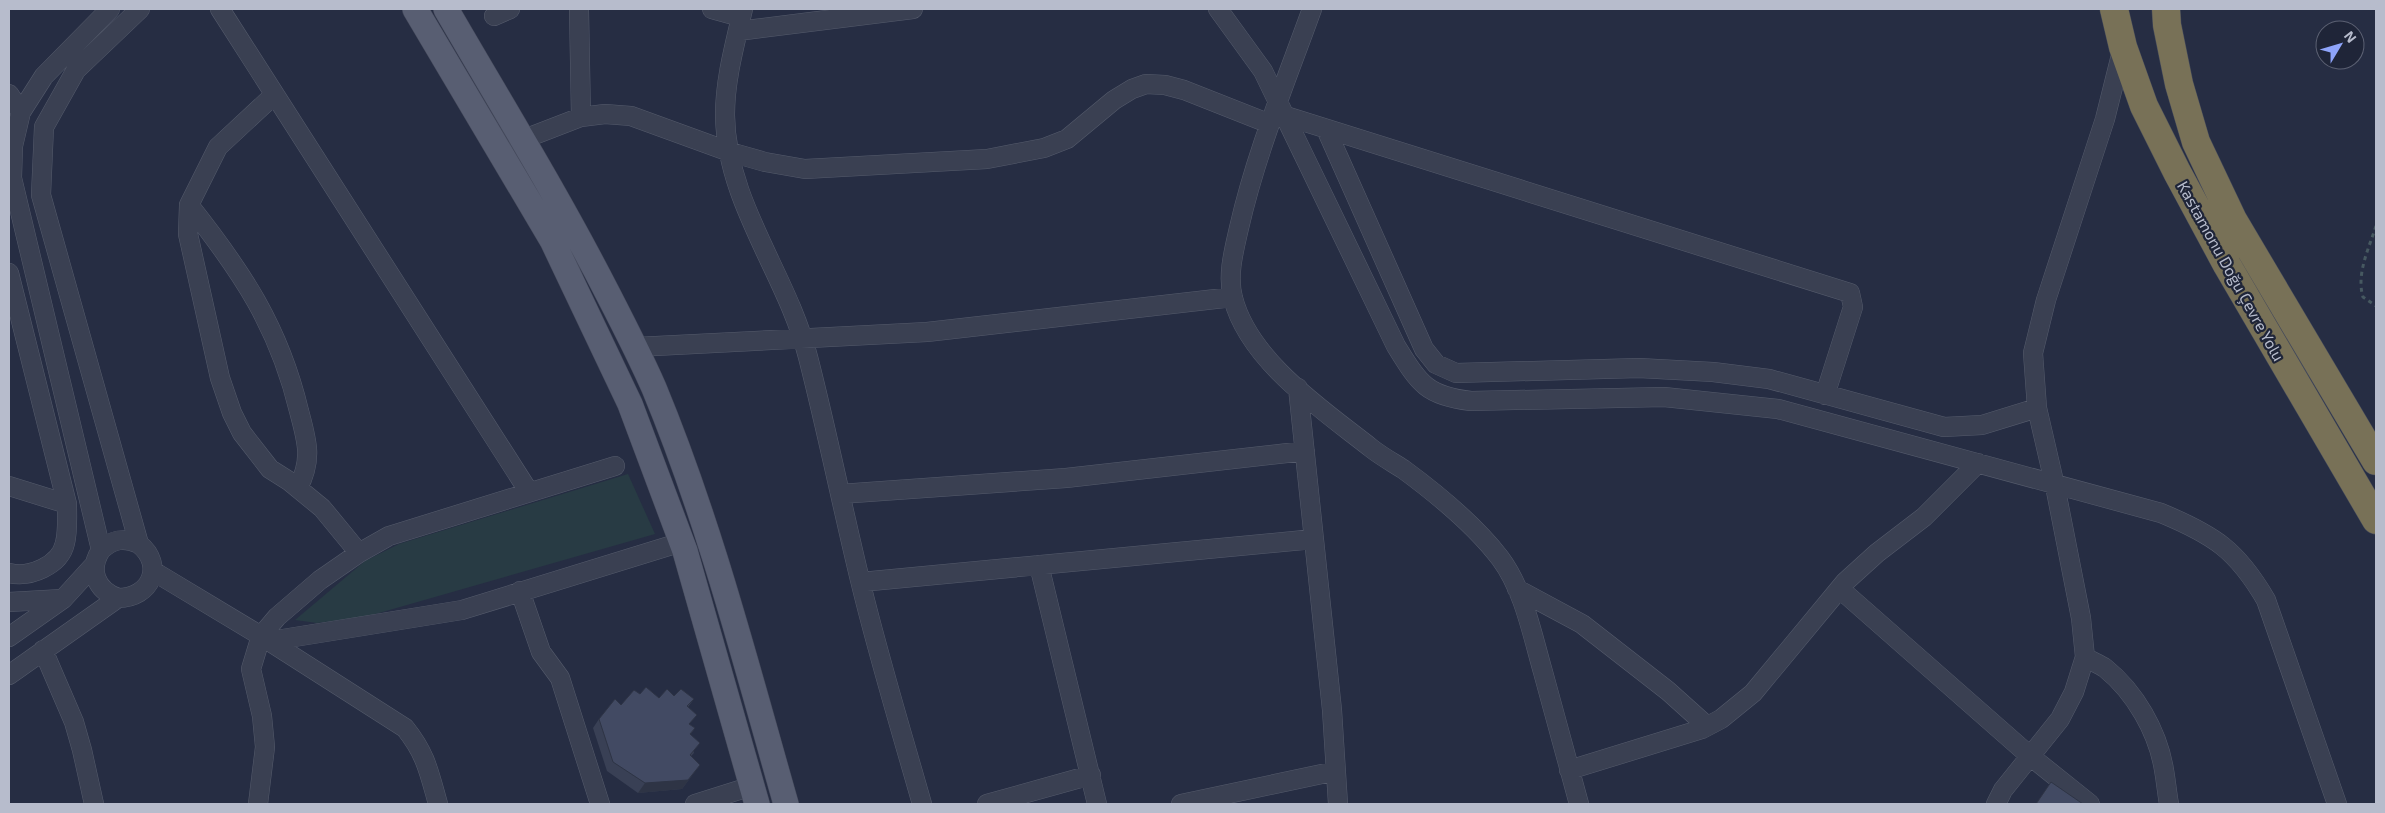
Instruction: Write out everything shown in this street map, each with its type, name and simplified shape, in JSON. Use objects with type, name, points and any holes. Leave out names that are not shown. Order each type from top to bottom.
[{"type":"highway","name":"Kastamonu Doğu Çevre Yolu","points":[[2114,9],[2123,47],[2144,106],[2177,172],[2241,290],[2376,520]]},
{"type":"highway","name":"Kastamonu Doğu Çevre Yolu","points":[[2166,9],[2167,24],[2179,84],[2196,142],[2233,220],[2376,461]]},
{"type":"main road","points":[[415,9],[522,188],[560,256],[630,404],[682,542],[755,795]]},
{"type":"main road","points":[[446,9],[524,139],[636,347],[677,445],[712,546],[786,804]]},
{"type":"street","points":[[110,9],[44,76],[20,112],[13,146],[11,179],[98,557],[97,582],[103,589],[118,598],[128,598],[145,589],[151,580],[153,570],[149,555],[139,544],[41,194],[44,127],[76,70],[140,9]]},
{"type":"street","points":[[220,9],[529,492]]},
{"type":"street","points":[[579,9],[581,117]]},
{"type":"street","points":[[712,9],[740,19],[913,9]]},
{"type":"street","points":[[1218,9],[1263,71],[1278,113],[1396,346],[1413,374],[1427,388],[1448,398],[1471,401],[1664,396],[1778,409],[1978,463],[2055,486],[2161,513],[2197,528],[2226,547],[2249,571],[2266,600],[2337,804]]},
{"type":"street","points":[[1312,9],[1278,113],[1249,185],[1231,272],[1233,297],[1254,341],[1275,367],[1374,450],[1404,470],[1479,533],[1501,560],[1517,590],[1531,629],[1579,804]]},
{"type":"street","points":[[740,19],[726,88],[725,116],[730,152],[744,203],[789,304],[808,355],[861,582],[922,804]]},
{"type":"street","points":[[1996,804],[2002,790],[2060,719],[2074,692],[2084,657],[2081,618],[2055,486],[2037,408],[2033,353],[2046,300],[2105,119],[2123,47]]},
{"type":"street","points":[[524,139],[581,117],[606,114],[631,116],[730,152],[765,162],[805,169],[987,159],[1044,148],[1067,140],[1114,100],[1132,89],[1146,84],[1165,85],[1278,113],[1850,293],[1853,307],[1825,395]]},
{"type":"street","points":[[9,94],[20,112]]},
{"type":"street","points":[[274,96],[218,147],[189,205],[188,234],[220,378],[232,413],[247,439],[270,469],[298,488],[336,522],[359,553]]},
{"type":"street","points":[[1326,129],[1424,349],[1436,364],[1456,374],[1639,368],[1713,372],[1769,379],[1944,427],[1982,425],[2037,408]]},
{"type":"street","points":[[189,205],[244,277],[282,355],[292,382],[307,444],[308,462],[298,488]]},
{"type":"street","points":[[9,273],[17,336],[67,504],[66,537],[60,556],[40,570],[19,575],[9,573]]},
{"type":"street","points":[[636,347],[927,332],[1233,297]]},
{"type":"street","points":[[1298,388],[1338,804]]},
{"type":"street","points":[[840,494],[1066,478],[1304,451]]},
{"type":"street","points":[[1570,770],[1707,726],[1721,719],[1753,693],[1840,589],[1877,553],[1924,516],[1978,463]]},
{"type":"street","points":[[258,804],[265,747],[262,716],[251,669],[277,617],[359,553],[389,536],[615,466]]},
{"type":"street","points":[[9,486],[67,504]]},
{"type":"street","points":[[9,637],[63,599],[98,557],[115,540],[123,539],[139,544]]},
{"type":"street","points":[[861,582],[1314,539]]},
{"type":"street","points":[[266,638],[462,610],[682,542]]},
{"type":"street","points":[[1039,565],[1098,804]]},
{"type":"street","points":[[153,570],[266,638],[405,728],[419,746],[426,761],[438,804]]},
{"type":"street","points":[[1840,589],[2030,756],[2090,804]]},
{"type":"street","points":[[1517,590],[1582,624],[1668,691],[1707,726]]},
{"type":"street","points":[[520,592],[541,652],[560,678],[600,804]]},
{"type":"street","points":[[9,675],[118,598]]},
{"type":"street","points":[[9,602],[63,599]]},
{"type":"street","points":[[43,650],[74,722],[94,804]]},
{"type":"street","points":[[2084,657],[2104,668],[2121,684],[2141,709],[2156,737],[2164,769],[2169,804]]},
{"type":"street","points":[[1182,804],[1336,771]]},
{"type":"street","points":[[987,804],[1091,775]]},
{"type":"street","points":[[695,804],[755,795]]},
{"type":"path","points":[[2376,226],[2361,276],[2360,287],[2363,297],[2376,306]]},
{"type":"shaded area","points":[[628,474],[655,534],[365,617],[317,623],[295,620],[365,561],[399,544]]},
{"type":"building","points":[[646,687],[659,698],[667,689],[674,696],[681,689],[694,699],[687,706],[697,715],[689,724],[695,728],[690,734],[700,743],[690,755],[700,765],[688,780],[645,783],[613,762],[599,719],[615,699],[621,705],[634,690],[640,694]]},
{"type":"building","points":[[2051,782],[2083,804],[2036,804]]}]
